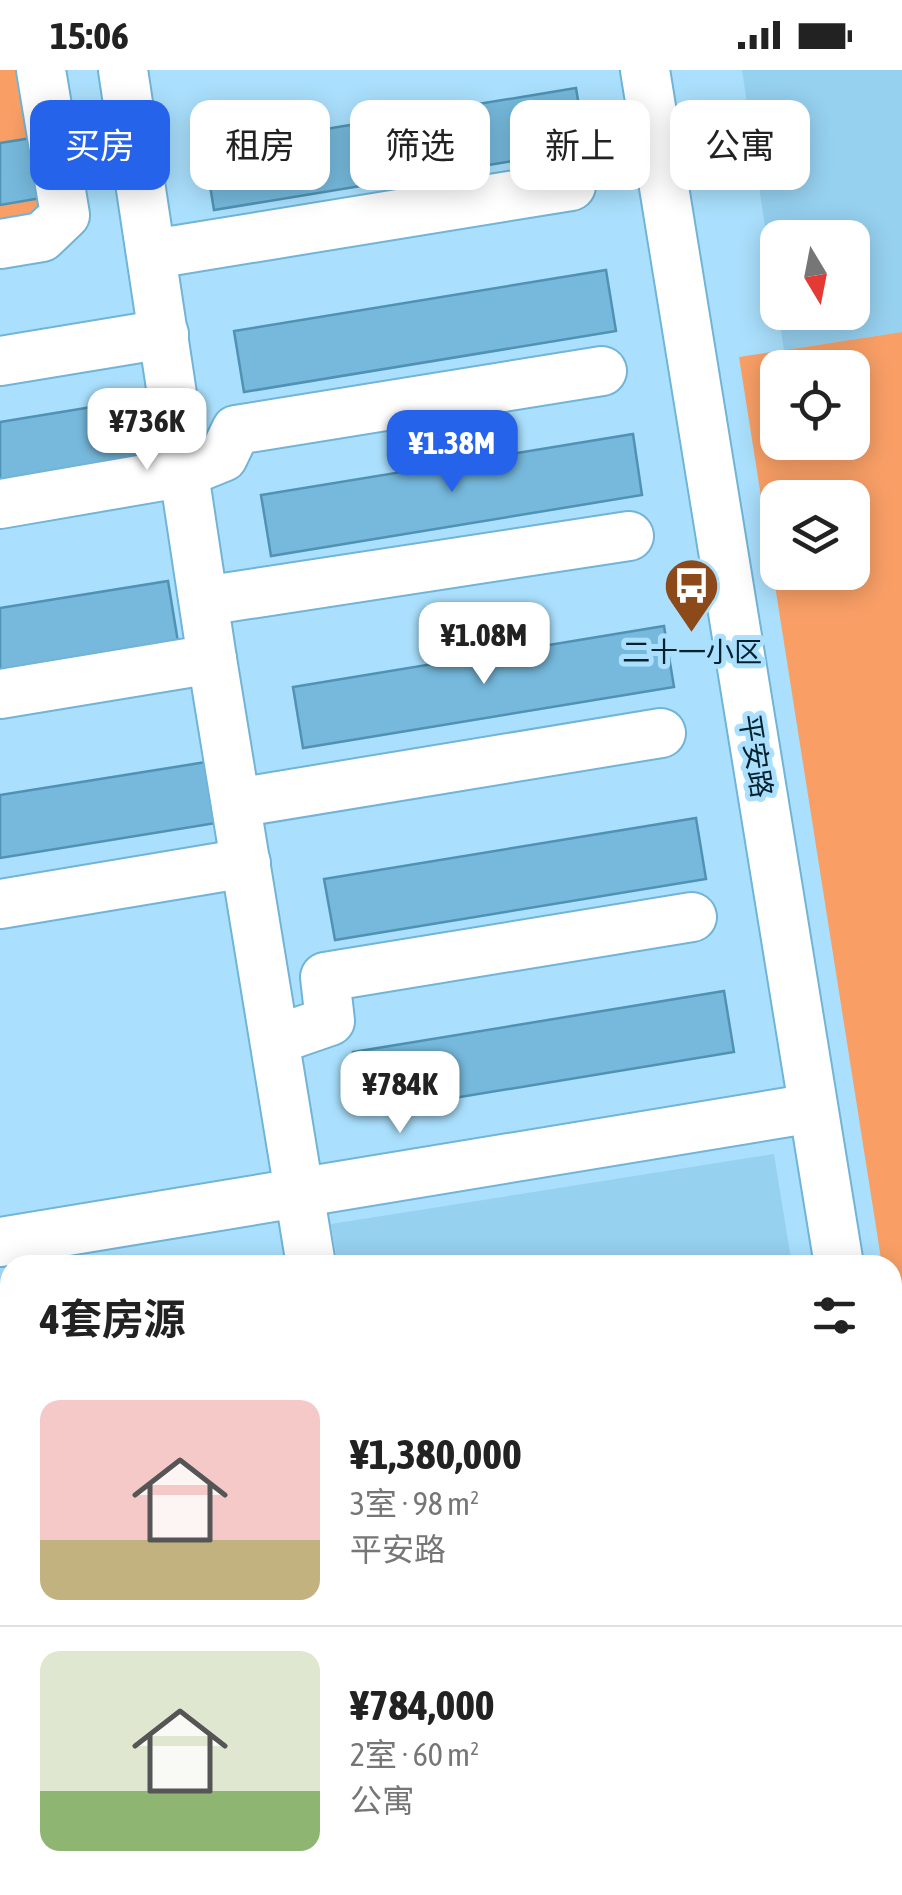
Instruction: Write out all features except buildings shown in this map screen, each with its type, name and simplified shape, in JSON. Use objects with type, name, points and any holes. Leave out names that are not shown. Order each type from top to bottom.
[{"type":"street","points":[[0,244],[42,237],[65,215],[42,70]]},
{"type":"street","points":[[125,70],[212,658],[309,1255]]},
{"type":"street","name":"平安路","points":[[645,70],[836,1255]]},
{"type":"street","points":[[153,254],[546,190]]},
{"type":"street","points":[[0,361],[164,334]]},
{"type":"street","points":[[0,504],[186,472],[223,457],[236,430],[602,371]]},
{"type":"street","points":[[204,601],[629,536]]},
{"type":"street","points":[[0,694],[212,658]]},
{"type":"street","points":[[236,802],[662,734]]},
{"type":"street","points":[[0,904],[246,863]]},
{"type":"street","points":[[274,1040],[330,1021],[324,977],[692,918]]},
{"type":"street","points":[[0,1242],[813,1108]]},
{"type":"shaded area","points":[[0,70],[30,70],[35,100],[30,100],[30,190],[50,190],[52,201],[28,223],[0,227]]},
{"type":"shaded area","points":[[742,70],[902,70],[902,332],[784,350],[781,330],[870,330],[870,220],[764,220],[760,190],[810,190],[810,100],[746,100]]},
{"type":"shaded area","points":[[902,332],[902,1255],[880,1255],[776,590],[870,590],[870,480],[760,480],[760,490],[739,357],[760,354],[760,460],[870,460],[870,350],[785,350]]},
{"type":"shaded area","points":[[774,1154],[790,1255],[336,1255],[331,1224]]},
{"type":"place","name":"二十一小区","points":[[692,635]]}]
